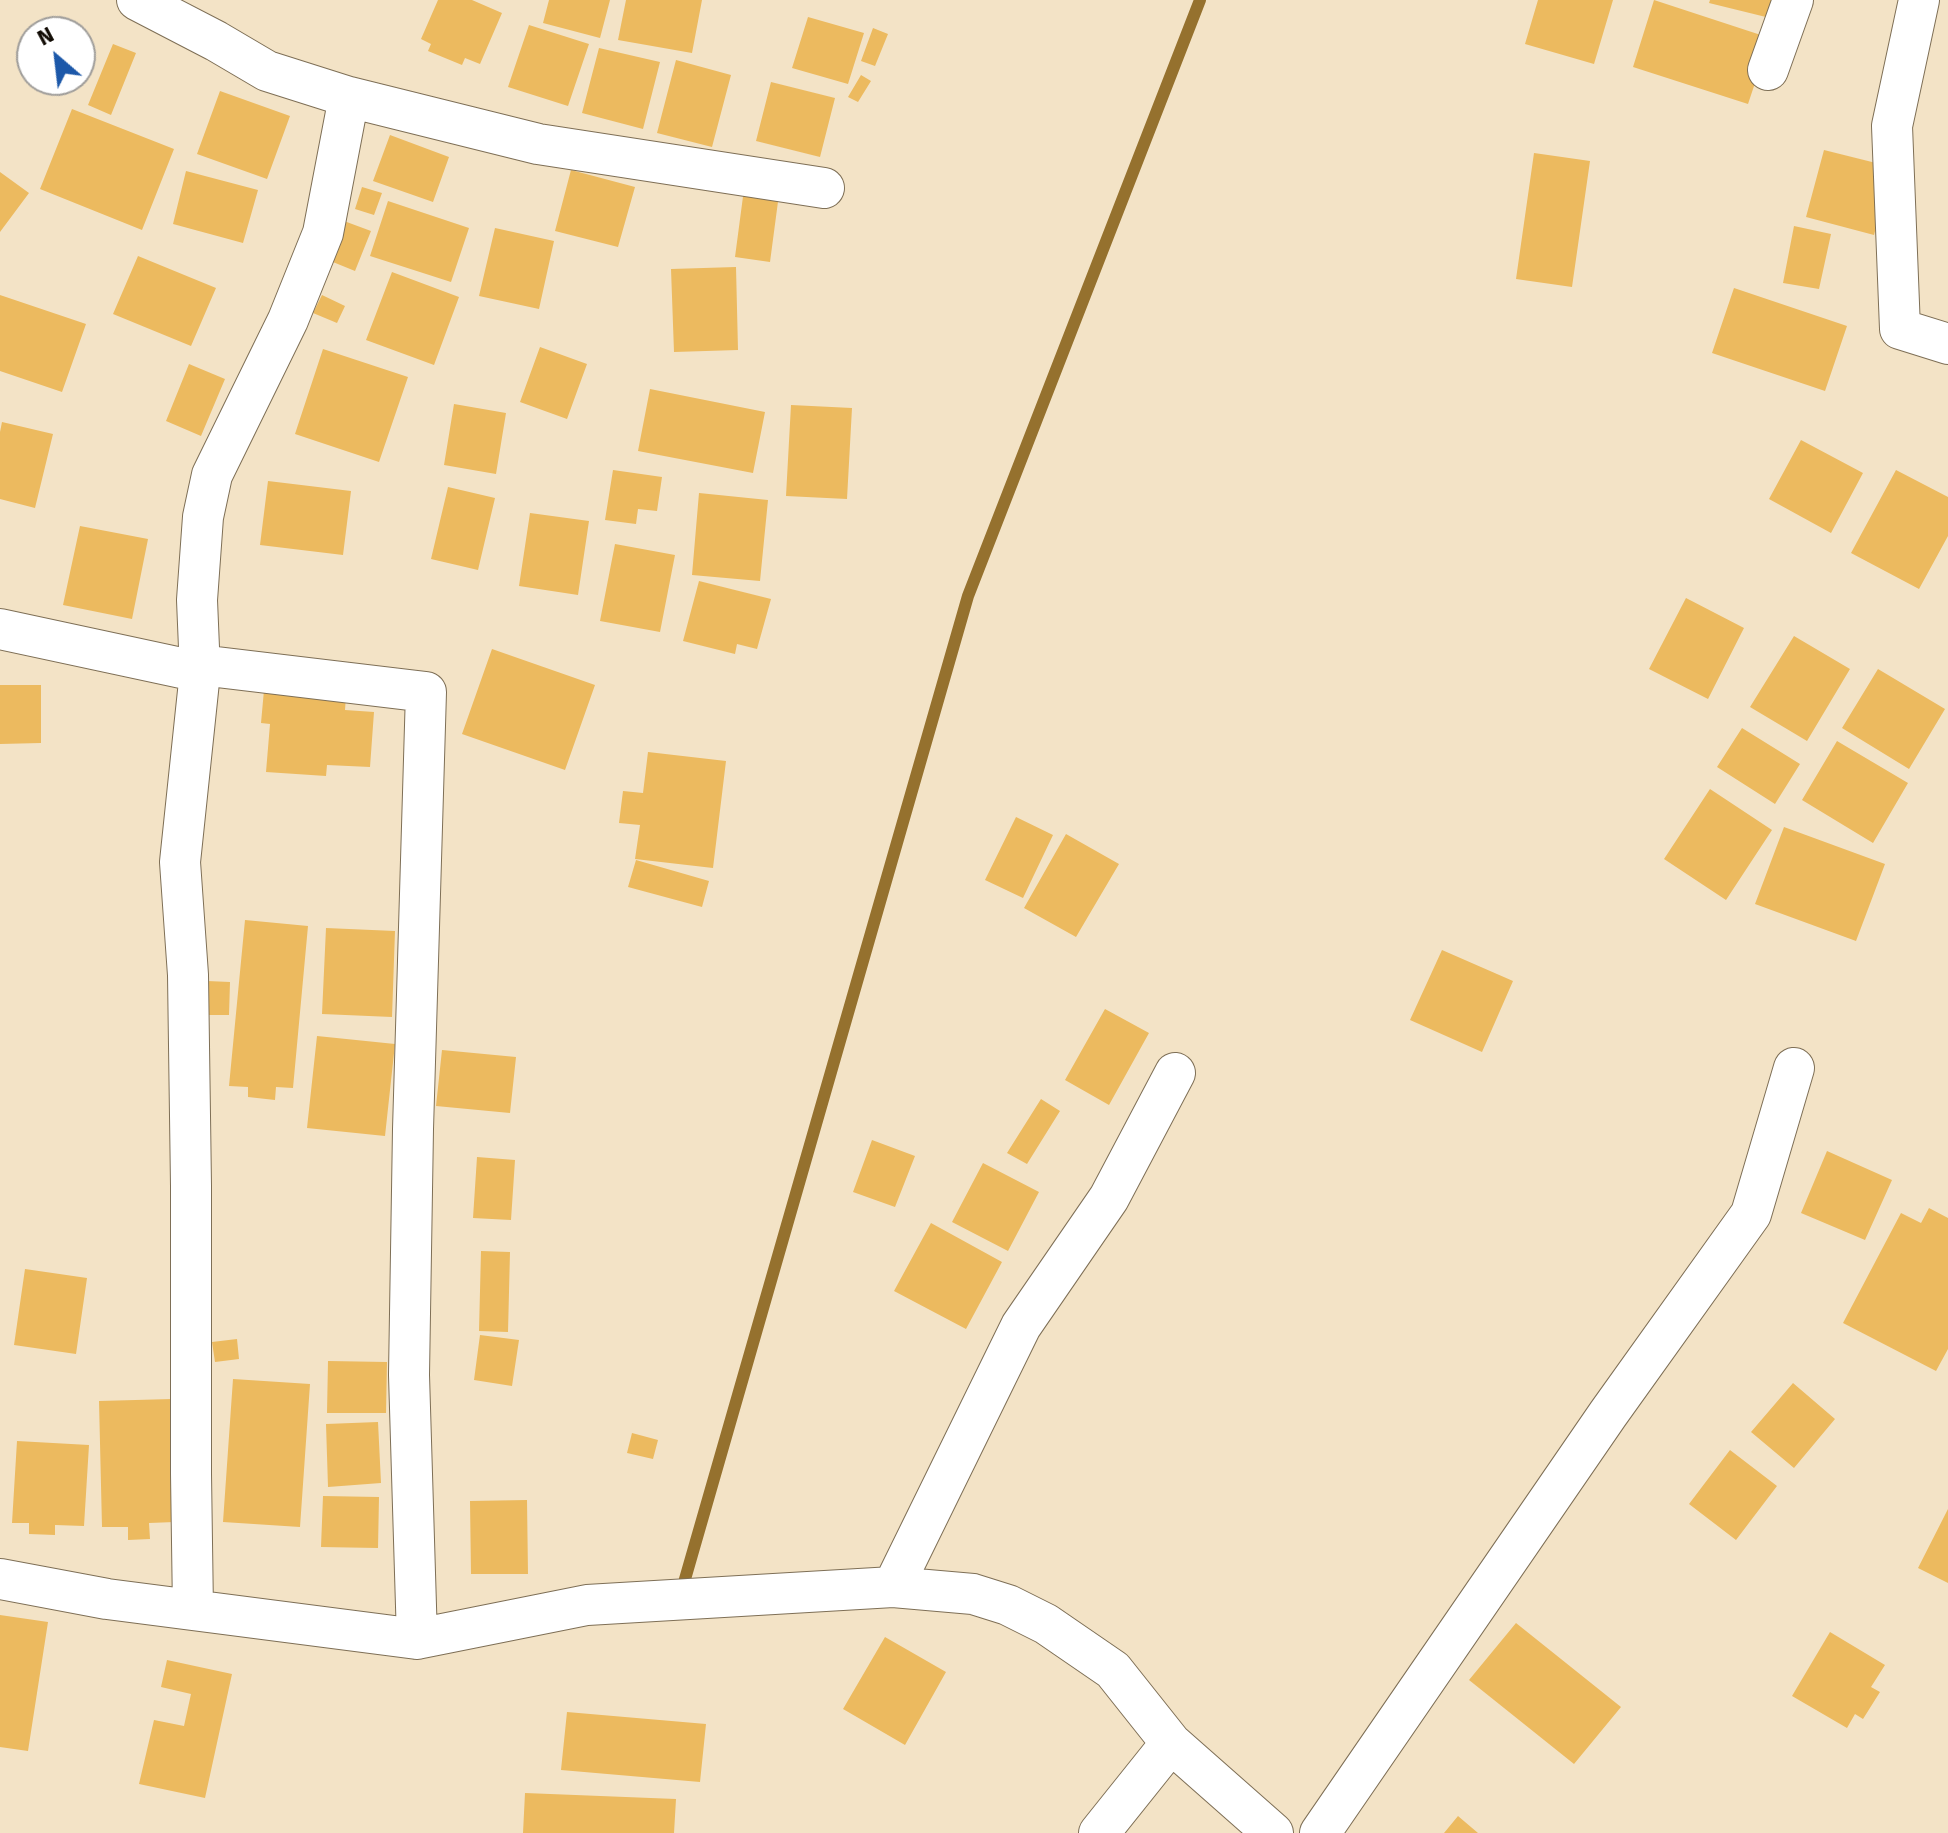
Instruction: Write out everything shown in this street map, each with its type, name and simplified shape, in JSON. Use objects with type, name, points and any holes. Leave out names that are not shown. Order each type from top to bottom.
[{"type":"street","points":[[137,0],[267,71],[349,97],[538,144],[824,188]]},
{"type":"street","points":[[1768,70],[1793,0]]},
{"type":"street","points":[[1919,0],[1892,126],[1900,329],[1948,344]]},
{"type":"street","points":[[193,1610],[188,975],[180,862],[200,669],[197,600],[203,517],[212,475],[288,320],[323,233],[349,97]]},
{"type":"street","points":[[0,629],[200,669],[426,692],[409,1375],[417,1639]]},
{"type":"street","points":[[1320,1833],[1608,1414],[1751,1214],[1794,1068]]},
{"type":"street","points":[[893,1587],[1021,1326],[1109,1198],[1175,1073]]},
{"type":"street","points":[[0,1579],[107,1599],[417,1639],[587,1605],[893,1587],[973,1594],[1008,1605],[1046,1624],[1113,1670],[1171,1743],[1273,1833]]},
{"type":"street","points":[[1099,1833],[1171,1743]]},
{"type":"building","points":[[438,0],[472,0],[502,13],[480,64],[465,58],[462,65],[428,51],[431,44],[421,39]]},
{"type":"building","points":[[549,0],[610,0],[600,38],[543,23]]},
{"type":"building","points":[[626,0],[702,0],[692,53],[618,40]]},
{"type":"building","points":[[1538,0],[1613,0],[1594,64],[1525,44]]},
{"type":"building","points":[[1654,0],[1770,38],[1748,104],[1633,67]]},
{"type":"building","points":[[1710,0],[1774,0],[1770,18],[1709,3]]},
{"type":"building","points":[[808,17],[864,33],[848,84],[792,68]]},
{"type":"building","points":[[529,25],[589,44],[568,106],[508,87]]},
{"type":"building","points":[[873,28],[888,34],[875,66],[861,61]]},
{"type":"building","points":[[113,44],[136,53],[111,115],[88,105],[92,96],[96,96],[96,85]]},
{"type":"building","points":[[599,48],[660,62],[643,129],[582,113]]},
{"type":"building","points":[[676,60],[731,75],[712,147],[657,133]]},
{"type":"building","points":[[861,75],[871,81],[858,102],[848,97]]},
{"type":"building","points":[[771,82],[835,98],[820,157],[756,141]]},
{"type":"building","points":[[220,91],[290,116],[267,179],[197,154]]},
{"type":"building","points":[[72,109],[174,149],[142,230],[40,189]]},
{"type":"building","points":[[390,135],[449,157],[433,202],[373,181]]},
{"type":"building","points":[[1824,150],[1892,167],[1874,235],[1806,217]]},
{"type":"building","points":[[1534,153],[1590,161],[1572,287],[1516,279]]},
{"type":"building","points":[[571,170],[635,187],[618,247],[555,231]]},
{"type":"building","points":[[186,171],[258,190],[243,243],[173,224]]},
{"type":"building","points":[[0,172],[29,193],[0,232]]},
{"type":"building","points":[[362,187],[382,193],[374,215],[355,209]]},
{"type":"building","points":[[744,189],[779,194],[770,262],[735,257]]},
{"type":"building","points":[[388,201],[469,228],[451,282],[370,256]]},
{"type":"building","points":[[344,221],[371,231],[355,271],[328,260]]},
{"type":"building","points":[[1794,226],[1831,234],[1819,289],[1783,283]]},
{"type":"building","points":[[495,228],[554,241],[539,309],[479,296]]},
{"type":"building","points":[[138,256],[216,288],[191,346],[113,314]]},
{"type":"building","points":[[736,267],[738,350],[674,352],[671,269]]},
{"type":"building","points":[[392,272],[459,297],[434,365],[366,340]]},
{"type":"building","points":[[1734,288],[1847,326],[1825,391],[1712,353]]},
{"type":"building","points":[[0,295],[86,324],[62,392],[0,371]]},
{"type":"building","points":[[322,295],[345,306],[337,323],[313,313]]},
{"type":"building","points":[[540,347],[587,364],[567,419],[520,402]]},
{"type":"building","points":[[323,349],[408,377],[379,462],[295,434]]},
{"type":"building","points":[[189,364],[225,379],[201,436],[166,421]]},
{"type":"building","points":[[650,389],[765,412],[753,473],[638,451]]},
{"type":"building","points":[[454,404],[506,413],[496,474],[444,465]]},
{"type":"building","points":[[791,405],[852,408],[847,499],[786,496]]},
{"type":"building","points":[[2,422],[53,434],[35,508],[0,499]]},
{"type":"building","points":[[1801,440],[1863,473],[1831,533],[1769,499]]},
{"type":"building","points":[[613,470],[662,477],[657,511],[638,509],[636,524],[605,520]]},
{"type":"building","points":[[1896,470],[1948,497],[1948,536],[1919,589],[1851,553]]},
{"type":"building","points":[[268,481],[351,491],[343,555],[260,545]]},
{"type":"building","points":[[448,487],[495,498],[478,570],[431,559]]},
{"type":"building","points":[[699,493],[768,500],[760,581],[692,575]]},
{"type":"building","points":[[530,513],[589,521],[578,595],[519,586]]},
{"type":"building","points":[[80,526],[148,539],[132,619],[63,605]]},
{"type":"building","points":[[615,544],[675,555],[660,632],[600,621]]},
{"type":"building","points":[[699,581],[771,599],[757,649],[737,644],[735,654],[683,641]]},
{"type":"building","points":[[1686,598],[1744,628],[1708,699],[1649,669]]},
{"type":"building","points":[[1794,636],[1850,669],[1807,741],[1750,707]]},
{"type":"building","points":[[492,649],[595,685],[565,770],[462,734]]},
{"type":"building","points":[[1878,669],[1945,709],[1909,769],[1842,728]]},
{"type":"building","points":[[0,685],[41,685],[41,743],[0,744]]},
{"type":"building","points":[[264,690],[346,696],[345,710],[374,712],[370,767],[327,765],[326,776],[266,772],[270,724],[261,723]]},
{"type":"building","points":[[1742,728],[1800,764],[1775,804],[1717,767]]},
{"type":"building","points":[[1837,741],[1908,783],[1873,843],[1802,800]]},
{"type":"building","points":[[648,752],[726,761],[713,868],[635,859],[640,825],[619,823],[623,791],[643,793]]},
{"type":"building","points":[[1710,789],[1772,830],[1726,900],[1664,859]]},
{"type":"building","points":[[1016,817],[1053,835],[1023,898],[985,880]]},
{"type":"building","points":[[1784,827],[1885,864],[1856,941],[1755,904]]},
{"type":"building","points":[[1066,834],[1119,864],[1076,937],[1024,908]]},
{"type":"building","points":[[636,860],[709,881],[702,907],[628,887]]},
{"type":"building","points":[[245,920],[308,926],[293,1088],[276,1087],[275,1100],[248,1097],[248,1087],[229,1086]]},
{"type":"building","points":[[326,928],[395,931],[392,1017],[322,1014]]},
{"type":"building","points":[[1442,950],[1513,981],[1482,1052],[1410,1020]]},
{"type":"building","points":[[207,981],[230,982],[229,1015],[207,1015]]},
{"type":"building","points":[[1105,1009],[1149,1033],[1109,1105],[1065,1080]]},
{"type":"building","points":[[317,1036],[395,1044],[385,1136],[307,1128]]},
{"type":"building","points":[[442,1050],[516,1057],[510,1113],[436,1106]]},
{"type":"building","points":[[1041,1099],[1060,1111],[1027,1164],[1007,1153]]},
{"type":"building","points":[[872,1140],[915,1156],[895,1207],[853,1192]]},
{"type":"building","points":[[1827,1151],[1892,1180],[1865,1240],[1801,1213]]},
{"type":"building","points":[[477,1157],[515,1160],[511,1220],[473,1218]]},
{"type":"building","points":[[983,1163],[1039,1192],[1008,1251],[952,1222]]},
{"type":"building","points":[[1929,1208],[1948,1218],[1948,1349],[1936,1371],[1843,1323],[1901,1213],[1921,1223]]},
{"type":"building","points":[[931,1223],[1002,1262],[966,1329],[894,1291]]},
{"type":"building","points":[[481,1251],[510,1252],[508,1332],[479,1331]]},
{"type":"building","points":[[25,1269],[87,1278],[76,1354],[14,1345]]},
{"type":"building","points":[[480,1335],[519,1340],[512,1386],[474,1380]]},
{"type":"building","points":[[237,1339],[239,1359],[215,1362],[212,1342]]},
{"type":"building","points":[[328,1361],[387,1362],[386,1413],[327,1413]]},
{"type":"building","points":[[233,1379],[310,1384],[300,1527],[223,1522]]},
{"type":"building","points":[[1793,1383],[1835,1419],[1794,1468],[1751,1432]]},
{"type":"building","points":[[172,1399],[175,1522],[149,1523],[150,1539],[128,1540],[128,1527],[102,1527],[99,1401]]},
{"type":"building","points":[[378,1422],[381,1483],[328,1487],[326,1424]]},
{"type":"building","points":[[632,1433],[658,1440],[653,1459],[627,1453]]},
{"type":"building","points":[[17,1441],[89,1445],[84,1526],[55,1525],[55,1535],[29,1534],[29,1523],[12,1523]]},
{"type":"building","points":[[1730,1450],[1777,1486],[1736,1540],[1689,1504]]},
{"type":"building","points":[[323,1496],[379,1497],[378,1548],[321,1547]]},
{"type":"building","points":[[527,1500],[528,1574],[471,1574],[470,1501]]},
{"type":"building","points":[[1948,1509],[1948,1583],[1918,1568]]},
{"type":"building","points":[[0,1615],[48,1622],[28,1751],[0,1747]]},
{"type":"building","points":[[1516,1623],[1621,1707],[1574,1764],[1469,1680]]},
{"type":"building","points":[[1830,1632],[1885,1665],[1871,1687],[1880,1692],[1863,1719],[1855,1714],[1847,1728],[1792,1696]]},
{"type":"building","points":[[885,1637],[946,1672],[905,1745],[843,1709]]},
{"type":"building","points":[[167,1660],[232,1674],[205,1798],[139,1784],[154,1720],[184,1726],[191,1694],[161,1687]]},
{"type":"building","points":[[567,1712],[706,1724],[700,1782],[561,1770]]},
{"type":"building","points":[[525,1793],[676,1799],[674,1833],[523,1833]]},
{"type":"building","points":[[1458,1816],[1478,1833],[1444,1833]]},
{"type":"waterway","points":[[681,1593],[968,596],[1200,0]]}]
